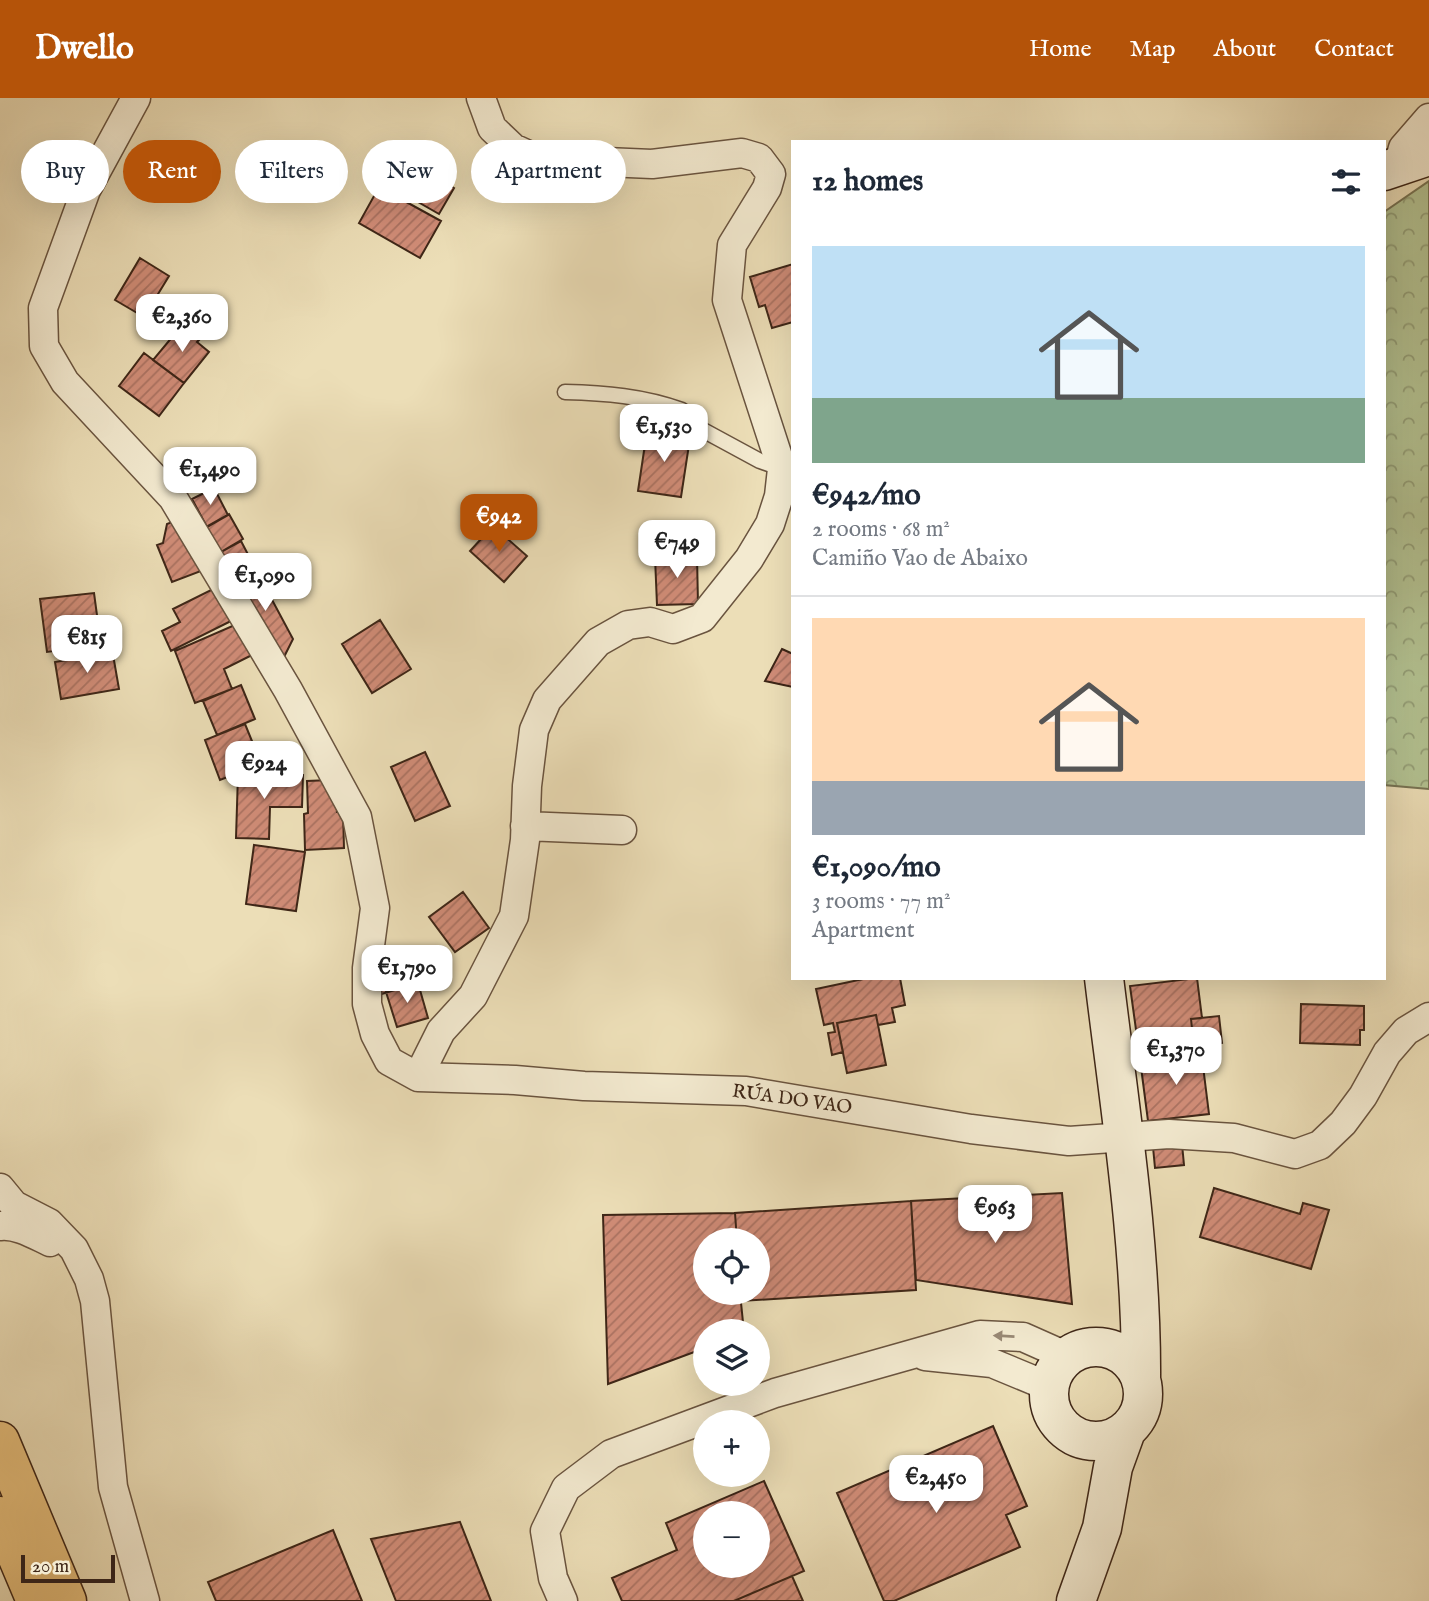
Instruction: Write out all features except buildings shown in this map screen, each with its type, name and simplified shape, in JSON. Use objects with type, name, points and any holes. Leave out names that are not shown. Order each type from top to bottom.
[{"type":"main road","points":[[0,1441],[67,1601]]},
{"type":"main road","points":[[0,1516],[36,1601]]},
{"type":"street","points":[[136,98],[86,190],[43,308],[44,346],[65,382],[173,498],[288,690],[357,817],[375,908],[367,968],[367,1003],[374,1034],[389,1061],[418,1077],[441,1031],[473,996],[514,916],[534,730],[547,700],[598,642],[628,625],[650,622],[673,629],[702,618],[749,559],[770,524],[779,496],[782,469],[727,300],[732,245],[767,188],[771,174],[759,158],[742,153],[652,164],[537,159],[513,148],[492,128],[481,98]]},
{"type":"street","points":[[1404,164],[1403,148],[1429,118]]},
{"type":"street","points":[[525,826],[622,830]]},
{"type":"street","points":[[1076,1601],[1102,1528],[1113,1467],[1126,1431],[1138,1416],[1143,1399],[1142,1336],[1104,980]]},
{"type":"street","name":"RÚA DO VAO","points":[[418,1077],[746,1091],[995,1132],[1069,1141],[1169,1134],[1234,1138],[1295,1154],[1320,1145],[1343,1123],[1406,1031],[1429,1017]]},
{"type":"street","points":[[0,1188],[14,1205],[49,1223],[74,1249],[95,1301],[113,1487],[145,1601]]},
{"type":"street","points":[[0,1226],[30,1232],[55,1245],[83,1267]]},
{"type":"street","points":[[1110,1350],[1115,1332],[1138,1297]]},
{"type":"street","points":[[563,1601],[552,1578],[545,1531],[566,1488],[611,1454],[775,1393],[980,1335],[1024,1337],[1059,1372]]},
{"type":"street","points":[[1126,1431],[1114,1438],[1100,1441],[1085,1440],[1069,1433],[1057,1421],[1050,1405],[1059,1372],[1088,1348],[1110,1350],[1124,1356],[1135,1367],[1141,1381]]},
{"type":"street","points":[[1085,1440],[1086,1466],[1102,1528]]},
{"type":"lane","points":[[565,392],[618,395],[660,402],[682,410],[688,422],[760,461],[782,469]]},
{"type":"green space","points":[[1429,181],[1429,789],[1386,785],[1386,211]]}]
